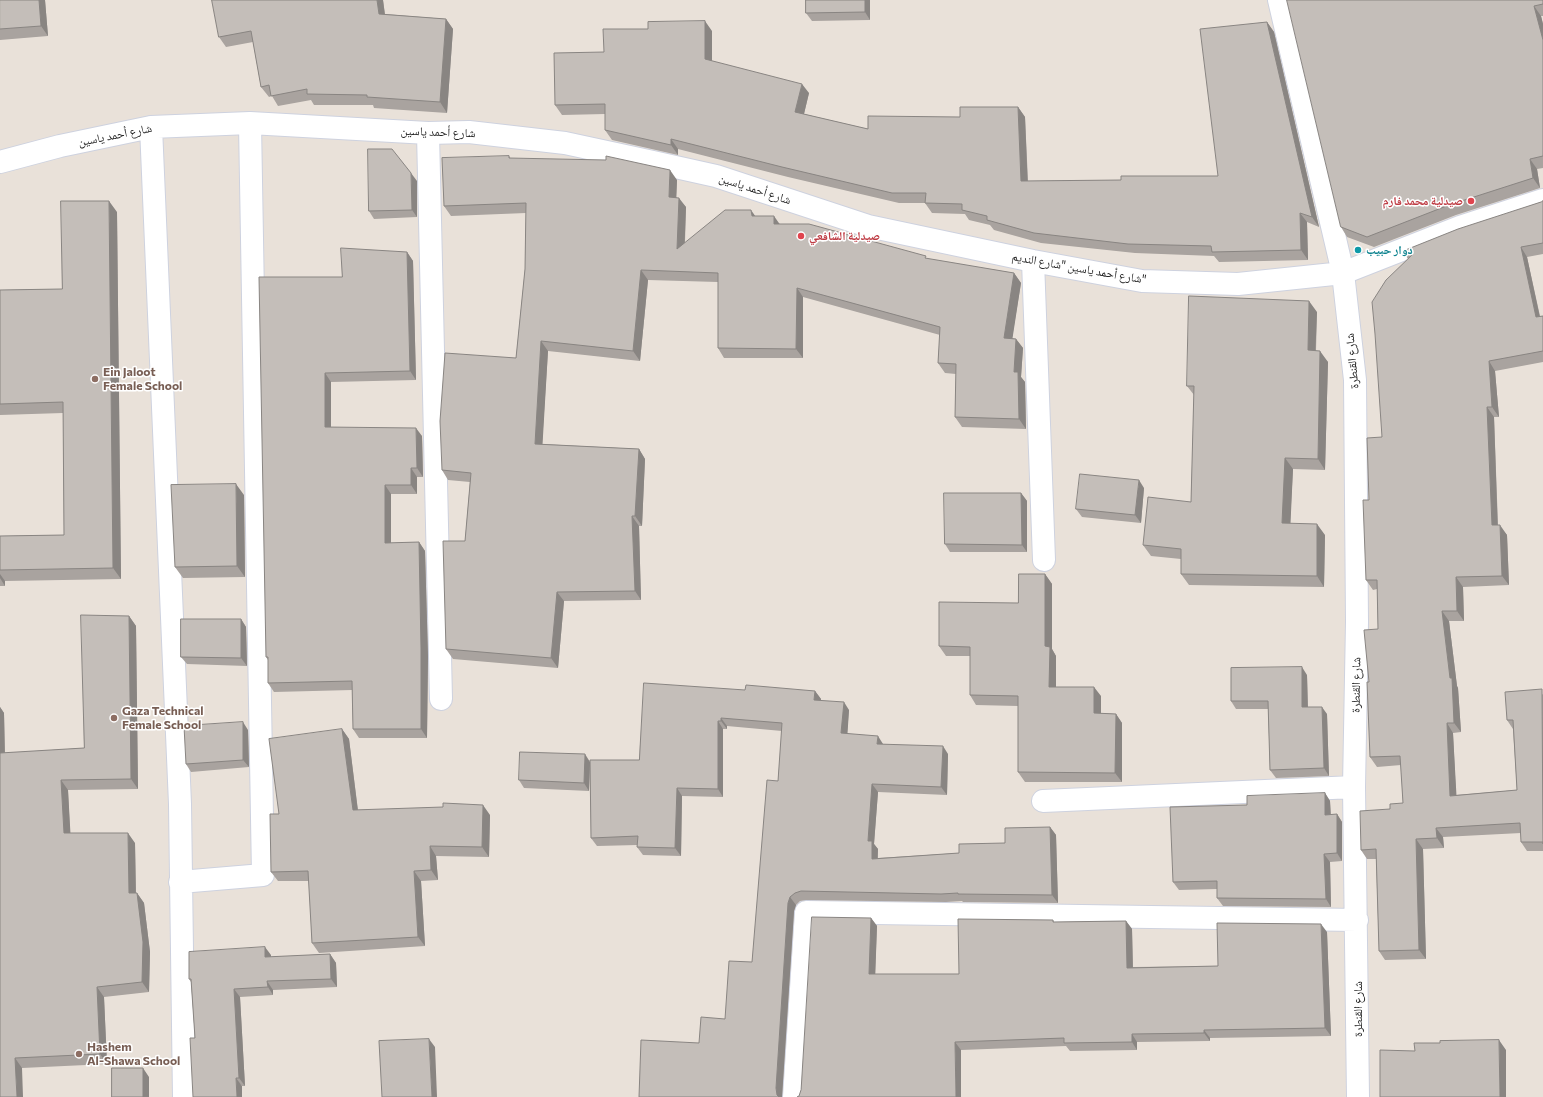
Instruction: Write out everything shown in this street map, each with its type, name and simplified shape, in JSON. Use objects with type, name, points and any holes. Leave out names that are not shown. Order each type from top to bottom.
[{"type":"street","name":"شارع القنطرة","points":[[1279,0],[1343,273],[1355,380],[1357,622],[1354,787],[1357,920],[1358,1097]]},
{"type":"street","name":"شارع أحمد ياسين","points":[[0,162],[60,146],[151,127],[250,123],[428,133],[468,132],[565,143],[716,176],[868,226]]},
{"type":"street","points":[[180,882],[263,875],[250,123]]},
{"type":"street","points":[[151,127],[179,788],[184,1097]]},
{"type":"street","points":[[428,133],[441,699]]},
{"type":"street","name":"شارع أحمد ياسين \"شارع النديم\"","points":[[868,226],[1033,261],[1142,281],[1238,284],[1343,273],[1460,227],[1543,200]]},
{"type":"street","points":[[1033,261],[1044,560]]},
{"type":"street","points":[[1043,801],[1354,787]]},
{"type":"street","points":[[794,1097],[806,912],[1357,920]]},
{"type":"building","points":[[0,0],[39,0],[41,26],[0,29]]},
{"type":"building","points":[[212,0],[377,0],[379,14],[446,19],[440,102],[367,97],[367,95],[307,94],[307,89],[271,96],[269,85],[261,87],[251,31],[219,37]]},
{"type":"building","points":[[806,0],[865,0],[865,12],[806,13]]},
{"type":"building","points":[[1287,0],[1543,0],[1543,4],[1534,6],[1543,40],[1543,156],[1530,159],[1533,178],[1449,205],[1367,237],[1341,227]]},
{"type":"building","points":[[705,21],[705,59],[802,84],[795,112],[868,129],[868,116],[960,117],[960,107],[1018,107],[1021,181],[1121,180],[1121,176],[1218,176],[1200,29],[1267,22],[1312,217],[1300,213],[1301,250],[1212,252],[1211,246],[1128,244],[1034,233],[987,220],[987,216],[962,210],[962,204],[925,203],[926,193],[892,193],[671,139],[671,145],[605,130],[605,104],[555,105],[554,53],[604,52],[603,29],[648,29],[648,22]]},
{"type":"building","points":[[368,149],[392,149],[411,173],[412,210],[369,211]]},
{"type":"building","points":[[509,156],[509,158],[606,160],[606,156],[670,170],[669,197],[679,198],[677,249],[725,210],[751,210],[752,216],[774,216],[774,224],[809,224],[926,256],[925,258],[1014,273],[1004,338],[1016,339],[1014,372],[1018,372],[1019,419],[955,417],[956,364],[938,363],[940,327],[797,288],[796,349],[718,348],[718,273],[641,270],[633,351],[541,341],[535,444],[639,449],[635,516],[632,516],[635,591],[557,592],[551,658],[446,649],[443,541],[465,541],[471,473],[442,470],[440,421],[445,353],[516,358],[525,269],[526,203],[444,206],[442,158]]},
{"type":"building","points":[[61,201],[109,201],[113,568],[0,570],[0,536],[64,535],[63,402],[0,404],[0,290],[62,289]]},
{"type":"building","points":[[1543,201],[1543,243],[1521,247],[1536,317],[1543,316],[1543,351],[1489,361],[1492,407],[1487,407],[1492,525],[1500,525],[1502,576],[1456,577],[1457,611],[1442,611],[1450,678],[1452,678],[1454,723],[1447,723],[1450,796],[1517,790],[1513,720],[1507,720],[1505,692],[1542,689],[1543,842],[1521,842],[1520,823],[1436,828],[1437,838],[1416,839],[1419,950],[1379,951],[1376,849],[1361,850],[1360,811],[1390,809],[1390,804],[1403,803],[1400,756],[1370,757],[1367,682],[1369,682],[1364,630],[1378,629],[1377,580],[1366,580],[1363,500],[1369,500],[1367,438],[1382,437],[1372,302],[1386,280],[1413,254],[1403,251],[1458,229]]},
{"type":"building","points":[[341,248],[407,252],[410,371],[325,373],[325,427],[416,428],[417,468],[411,468],[411,485],[385,485],[385,543],[419,542],[421,729],[353,729],[352,681],[268,683],[268,657],[266,657],[259,277],[342,277]]},
{"type":"building","points":[[1189,296],[1309,301],[1308,350],[1320,351],[1318,459],[1285,458],[1282,523],[1317,524],[1317,576],[1181,574],[1181,549],[1143,545],[1148,497],[1191,502],[1194,386],[1187,386]]},
{"type":"building","points":[[1080,474],[1139,480],[1135,515],[1076,509]]},
{"type":"building","points":[[236,484],[237,566],[175,567],[171,485]]},
{"type":"building","points":[[944,493],[1021,493],[1022,545],[945,544]]},
{"type":"building","points":[[1019,574],[1045,574],[1045,646],[1050,647],[1049,687],[1094,687],[1094,713],[1116,714],[1115,773],[1018,772],[1018,696],[970,695],[970,647],[939,646],[939,602],[1018,603]]},
{"type":"building","points":[[81,615],[129,616],[131,779],[61,780],[64,833],[128,833],[129,893],[137,893],[143,942],[142,982],[97,987],[100,1054],[15,1058],[17,1097],[0,1097],[0,753],[84,748]]},
{"type":"building","points":[[181,619],[241,619],[241,658],[181,657]]},
{"type":"building","points":[[1302,667],[1302,707],[1322,707],[1324,768],[1270,770],[1268,701],[1231,701],[1231,668]]},
{"type":"building","points":[[644,683],[745,690],[746,685],[815,691],[814,700],[844,702],[841,733],[878,736],[877,744],[943,746],[941,787],[872,784],[868,841],[872,841],[872,859],[959,853],[959,844],[1005,843],[1005,828],[1050,827],[1052,895],[801,891],[795,893],[790,897],[788,903],[776,1088],[777,1095],[779,1097],[639,1097],[641,1040],[699,1043],[701,1017],[725,1019],[729,961],[752,962],[767,780],[778,781],[782,723],[721,718],[721,721],[718,721],[718,789],[677,788],[675,848],[637,847],[638,836],[591,838],[590,760],[639,760]]},
{"type":"building","points":[[243,722],[243,760],[186,764],[184,726]]},
{"type":"building","points":[[342,729],[353,810],[443,807],[443,803],[483,805],[482,847],[430,846],[431,870],[414,871],[418,937],[312,943],[308,871],[271,872],[270,814],[279,814],[269,739]]},
{"type":"building","points":[[520,752],[585,754],[584,783],[519,780]]},
{"type":"building","points":[[1325,793],[1325,815],[1337,814],[1337,853],[1324,854],[1326,899],[1217,898],[1217,881],[1173,882],[1170,807],[1247,805],[1247,796]]},
{"type":"building","points":[[812,917],[871,918],[869,974],[959,974],[958,919],[1053,920],[1053,922],[1126,921],[1127,968],[1218,966],[1217,923],[1321,924],[1325,1028],[1204,1030],[1204,1033],[1132,1034],[1132,1042],[1064,1043],[1064,1038],[955,1042],[956,1097],[797,1097],[799,1096],[801,1090]]},
{"type":"building","points":[[265,947],[265,957],[330,954],[331,979],[267,981],[268,987],[234,989],[239,1078],[236,1078],[237,1097],[193,1097],[190,1038],[195,1038],[191,979],[189,979],[189,952]]},
{"type":"building","points":[[429,1039],[432,1097],[382,1097],[379,1041]]},
{"type":"building","points":[[1499,1040],[1500,1097],[1380,1097],[1380,1050],[1415,1051],[1414,1043]]},
{"type":"building","points":[[112,1068],[143,1068],[143,1097],[112,1097]]},
{"type":"place","name":"صيدلية محمد فارم","points":[[1471,201]]},
{"type":"place","name":"صيدلية الشافعي","points":[[801,236]]},
{"type":"place","name":"دوار حبيب","points":[[1358,250]]},
{"type":"place","name":"Ein Jaloot Female School","points":[[95,379]]},
{"type":"place","name":"Gaza Technical Female School","points":[[114,718]]},
{"type":"place","name":"Hashem Al-Shawa School","points":[[79,1054]]}]
